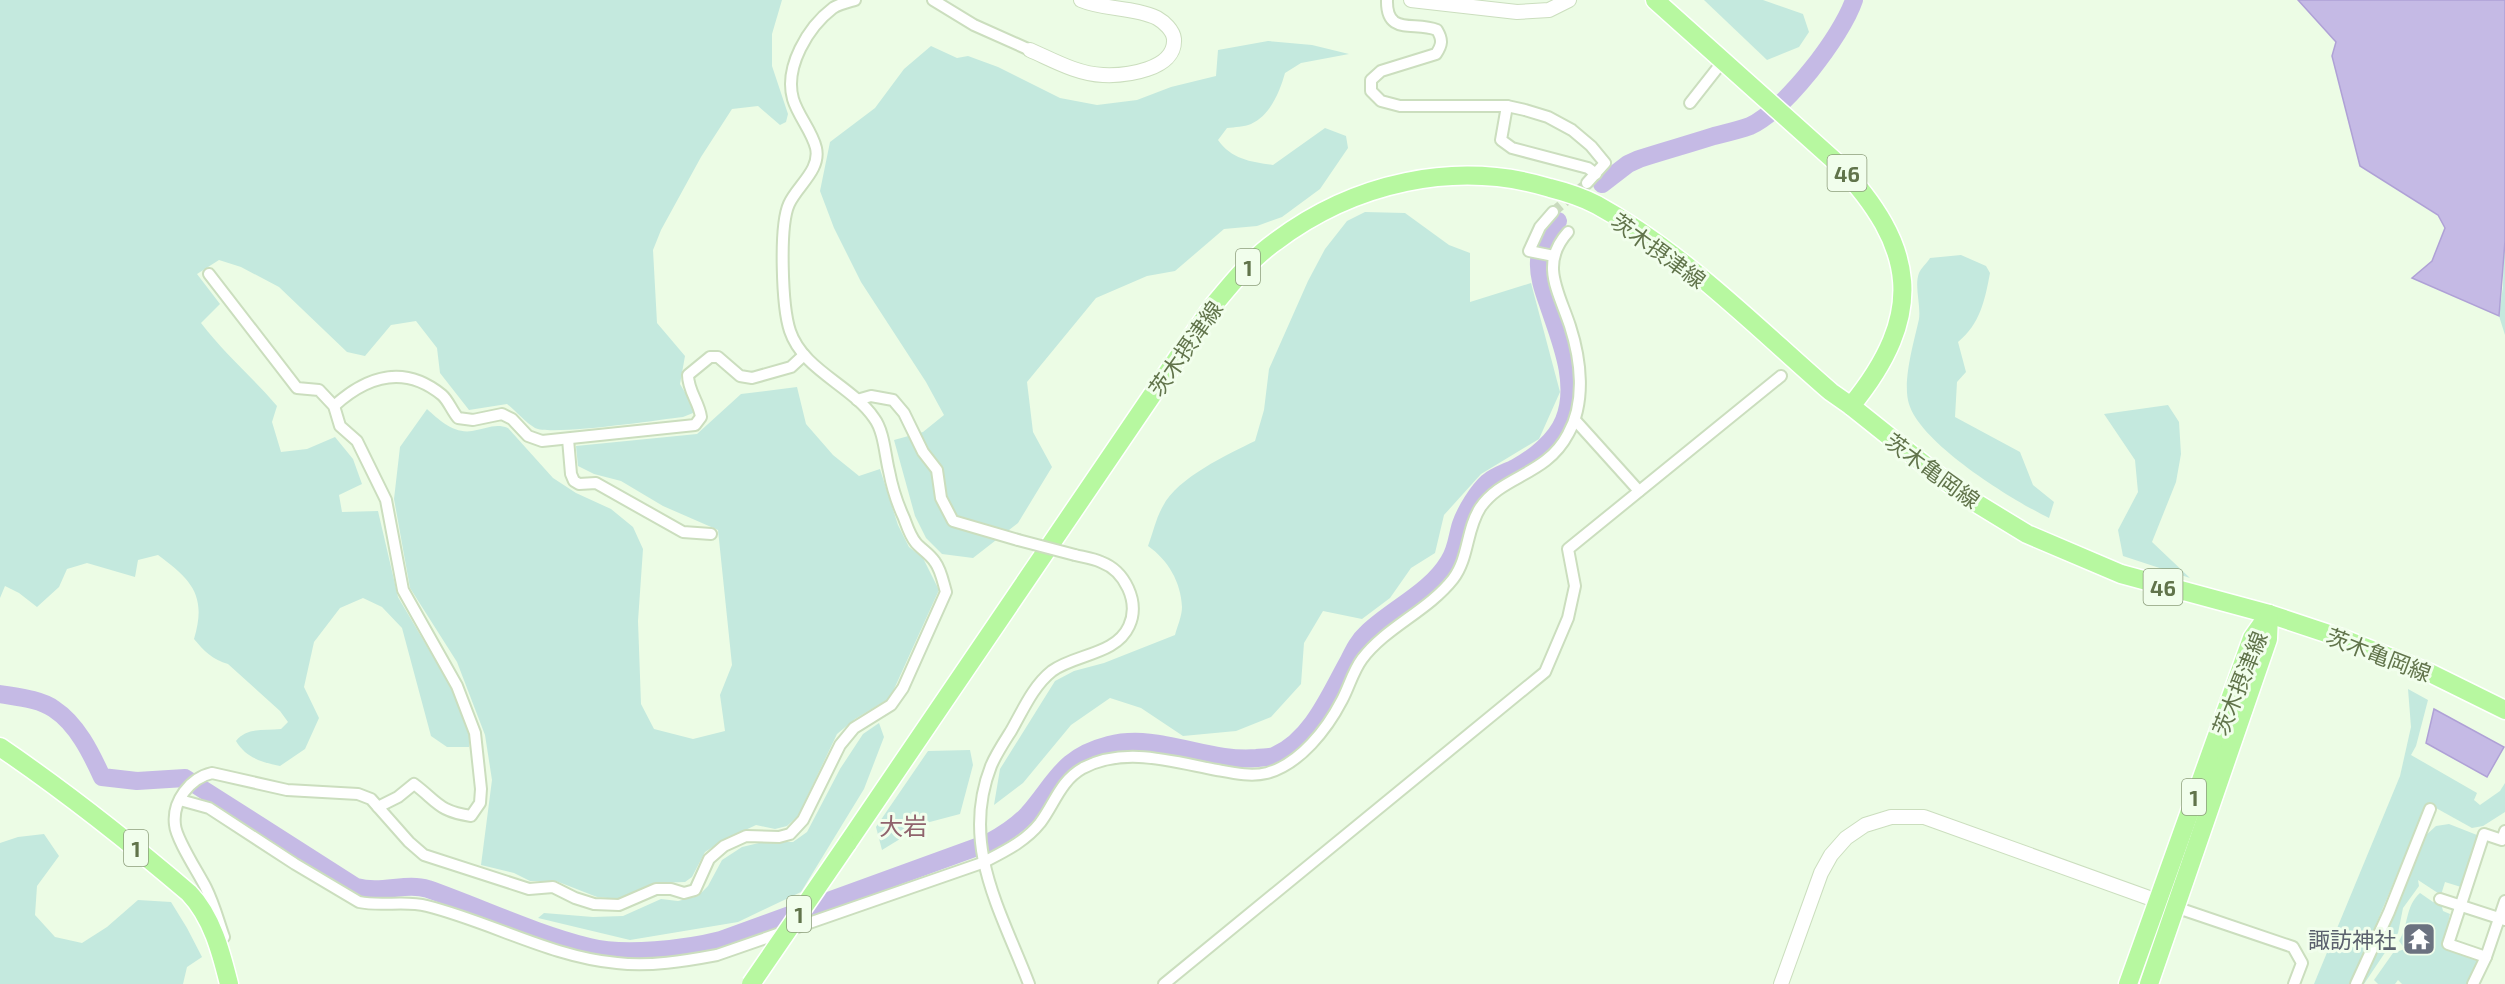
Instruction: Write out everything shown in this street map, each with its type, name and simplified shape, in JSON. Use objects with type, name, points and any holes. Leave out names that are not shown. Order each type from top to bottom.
[{"type":"main road","name":"46","points":[[1655,0],[1837,163],[1869,199],[1890,236],[1902,284],[1902,307],[1895,336],[1881,367],[1851,406]]},
{"type":"main road","name":"茨木摂津線","points":[[753,984],[763,966],[1212,307],[1234,280],[1273,243],[1334,205],[1397,184],[1452,175],[1504,178],[1530,182],[1565,192],[1594,204],[1656,243],[1831,392],[1851,406]]},
{"type":"main road","name":"茨木亀岡線","points":[[1851,406],[1973,501],[2027,534],[2121,574],[2269,614],[2344,639],[2408,664],[2505,711]]},
{"type":"main road","name":"茨木摂津線","points":[[2128,984],[2252,638],[2269,614]]},
{"type":"main road","name":"茨木摂津線","points":[[2149,984],[2268,639],[2269,614]]},
{"type":"main road","name":"1","points":[[0,747],[115,830],[189,893],[198,903],[210,924],[229,982]]},
{"type":"street","points":[[229,982],[229,954],[213,905],[175,826],[182,795],[201,775],[212,772],[287,790],[358,794],[371,800],[424,855],[529,888],[553,887],[594,904],[619,904],[656,889],[671,889],[684,893],[695,890],[709,859],[724,846],[746,836],[779,837],[790,834],[803,820],[840,745],[854,728],[891,705],[903,688],[946,592],[935,562],[914,542],[903,518],[876,419],[804,355],[795,343],[789,328],[783,240],[789,204],[806,180],[817,158],[816,147],[794,101],[790,84],[796,59],[819,21],[835,6],[855,0]]},
{"type":"street","points":[[933,0],[974,25],[1072,69],[1101,75],[1119,75],[1143,70],[1162,62],[1168,56],[1174,37],[1170,28],[1156,18],[1081,0]]},
{"type":"street","points":[[1387,0],[1386,13],[1394,22],[1400,25],[1427,26],[1437,30],[1442,39],[1441,47],[1436,54],[1381,71],[1371,80],[1371,91],[1380,101],[1400,106],[1507,106],[1548,117],[1572,130],[1605,162],[1587,183]]},
{"type":"street","points":[[1411,0],[1517,12],[1549,10],[1569,0]]},
{"type":"street","points":[[1690,103],[1723,61]]},
{"type":"street","points":[[1507,106],[1501,140],[1512,148],[1588,168],[1596,174]]},
{"type":"street","points":[[1552,212],[1545,219],[1530,244],[1529,251],[1552,256]]},
{"type":"street","points":[[182,795],[209,808],[359,902],[415,903],[564,952],[619,964],[686,961],[717,955],[1013,847],[1039,823],[1060,787],[1082,769],[1103,760],[1126,756],[1235,774],[1268,773],[1298,756],[1331,720],[1361,661],[1373,647],[1438,595],[1455,577],[1469,534],[1481,508],[1498,490],[1537,469],[1561,446],[1575,420],[1581,382],[1571,329],[1553,275],[1552,256],[1557,245],[1568,232]]},
{"type":"street","points":[[209,274],[297,388],[319,390],[334,406],[339,426],[357,441],[386,500],[404,590],[457,686],[475,733],[481,789],[480,803],[471,816],[450,813],[437,805],[429,795],[414,784],[378,807]]},
{"type":"street","points":[[334,406],[348,392],[364,383],[384,377],[404,378],[426,385],[444,396],[458,418],[473,420],[502,414],[512,419],[528,436],[543,441],[568,439],[695,425],[701,417],[699,407],[688,384],[688,375],[710,357],[718,357],[740,376],[752,378],[791,367],[804,355]]},
{"type":"street","points":[[1164,984],[1545,672],[1568,618],[1575,586],[1568,549],[1780,376]]},
{"type":"street","points":[[857,400],[871,396],[893,400],[904,413],[923,452],[937,470],[941,498],[953,521],[1102,562],[1123,579],[1130,591],[1132,602],[1129,627],[1117,642],[1057,668],[1035,688],[991,765],[982,796],[978,824],[982,860],[1029,984]]},
{"type":"street","points":[[1575,420],[1639,491]]},
{"type":"street","points":[[568,439],[571,474],[574,481],[579,484],[596,483],[684,532],[711,534]]},
{"type":"street","points":[[2356,984],[2389,912],[2426,813]]},
{"type":"street","points":[[1781,984],[1821,873],[1831,855],[1846,838],[1864,825],[1891,817],[1924,817],[2293,947],[2302,963],[2294,984]]},
{"type":"street","points":[[2486,957],[2448,944],[2484,834],[2502,840],[2505,831]]},
{"type":"street","points":[[2440,899],[2502,920]]},
{"type":"street","points":[[2473,984],[2502,920],[2505,901]]},
{"type":"shaded area","points":[[0,0],[782,0],[772,34],[772,66],[788,114],[786,122],[780,125],[758,106],[732,109],[701,157],[661,230],[653,250],[657,323],[685,356],[680,384],[693,406],[693,413],[683,417],[629,424],[545,430],[531,426],[507,404],[469,410],[440,373],[437,348],[416,321],[391,325],[365,356],[347,352],[279,287],[241,267],[219,260],[197,274],[220,304],[201,323],[277,406],[272,422],[281,452],[307,449],[335,437],[353,459],[362,484],[339,495],[342,512],[378,511],[398,597],[452,689],[470,738],[469,747],[447,747],[431,736],[402,628],[382,607],[363,598],[340,608],[314,642],[304,687],[319,718],[305,749],[280,766],[261,761],[250,755],[236,741],[251,732],[281,729],[288,722],[280,711],[228,664],[209,654],[194,639],[199,611],[194,590],[180,573],[158,555],[138,560],[135,577],[87,563],[67,569],[59,587],[37,607],[19,593],[5,586],[0,598]]},
{"type":"shaded area","points":[[1704,0],[1763,0],[1803,14],[1809,32],[1799,47],[1767,60]]},
{"type":"shaded area","points":[[2298,0],[2505,0],[2505,241],[2499,316],[2412,278],[2432,261],[2445,228],[2438,215],[2360,166],[2332,56],[2336,42]]},
{"type":"shaded area","points":[[1268,41],[1312,45],[1349,54],[1301,63],[1285,73],[1277,95],[1264,115],[1248,125],[1227,128],[1218,140],[1235,155],[1249,161],[1273,165],[1325,128],[1346,136],[1348,148],[1320,189],[1282,217],[1257,226],[1224,229],[1175,271],[1147,276],[1096,298],[1027,382],[1033,432],[1052,467],[1018,523],[973,558],[942,554],[926,538],[915,516],[894,440],[923,432],[944,415],[926,382],[861,282],[834,228],[820,191],[830,142],[875,108],[904,69],[931,46],[957,58],[968,56],[998,67],[1060,98],[1097,105],[1137,100],[1171,87],[1216,76],[1218,50]]},
{"type":"shaded area","points":[[1365,212],[1405,213],[1449,245],[1470,253],[1470,302],[1531,283],[1560,392],[1539,439],[1481,474],[1444,515],[1435,553],[1411,568],[1390,598],[1362,619],[1323,611],[1304,643],[1301,684],[1271,717],[1236,731],[1183,736],[1141,708],[1110,698],[1071,725],[1023,783],[994,805],[1000,769],[1055,681],[1074,671],[1104,663],[1175,635],[1182,610],[1179,589],[1172,572],[1162,558],[1148,546],[1156,521],[1170,496],[1179,486],[1204,468],[1255,441],[1264,410],[1269,369],[1308,281],[1325,249],[1347,221]]},
{"type":"shaded area","points":[[2504,241],[2505,335],[2499,316],[2503,286]]},
{"type":"shaded area","points":[[1961,255],[1986,266],[1990,273],[1976,319],[1958,342],[1966,372],[1957,382],[1955,417],[2020,452],[2033,485],[2054,502],[2049,518],[1992,485],[1949,453],[1917,420],[1909,404],[1907,385],[1919,319],[1917,284],[1919,273],[1930,258]]},
{"type":"shaded area","points":[[797,387],[806,424],[833,455],[859,476],[880,469],[898,525],[909,547],[923,558],[939,590],[890,698],[855,719],[837,734],[798,816],[787,826],[775,829],[756,825],[722,841],[705,852],[692,877],[685,882],[658,883],[618,899],[597,897],[556,881],[530,881],[514,873],[481,865],[492,780],[485,735],[457,662],[410,588],[394,499],[400,447],[427,409],[447,425],[459,430],[472,431],[495,426],[508,428],[553,478],[576,493],[611,509],[633,527],[643,549],[638,621],[641,704],[654,729],[693,739],[725,731],[720,695],[732,665],[718,530],[663,506],[621,481],[594,474],[578,466],[576,446],[697,434],[741,394]]},
{"type":"shaded area","points":[[2168,405],[2179,422],[2181,454],[2176,482],[2152,542],[2190,578],[2123,556],[2118,530],[2138,492],[2135,460],[2104,414]]},
{"type":"shaded area","points":[[2408,689],[2428,700],[2416,746],[2411,755],[2477,793],[2474,800],[2480,805],[2500,791],[2505,783],[2505,812],[2483,826],[2472,828],[2427,803],[2351,984],[2314,984],[2400,776],[2411,727]]},
{"type":"shaded area","points":[[2434,709],[2504,747],[2487,777],[2426,743]]},
{"type":"shaded area","points":[[879,723],[884,737],[864,789],[801,892],[738,922],[630,940],[538,918],[544,913],[593,917],[623,916],[661,899],[678,901],[698,896],[708,886],[722,860],[742,847],[763,842],[793,842],[807,832],[840,769],[863,734]]},
{"type":"shaded area","points":[[970,750],[973,765],[960,814],[926,823],[882,850],[876,827],[928,751]]},
{"type":"shaded area","points":[[2449,824],[2477,835],[2461,887],[2445,882],[2441,895],[2418,880],[2419,886],[2403,908],[2398,933],[2364,984],[2360,984],[2425,836],[2436,826]]},
{"type":"shaded area","points":[[44,834],[59,856],[37,886],[35,915],[55,937],[82,943],[107,927],[138,900],[171,902],[202,957],[187,967],[183,984],[0,984],[0,843],[18,837]]},
{"type":"shaded area","name":"諏訪神社","points":[[2420,893],[2433,902],[2441,903],[2443,911],[2450,914],[2443,946],[2480,961],[2468,984],[2402,984],[2398,980],[2395,984],[2378,984],[2374,980],[2393,953],[2405,949],[2399,941],[2409,910]]},
{"type":"waterway","points":[[1602,184],[1628,164],[1639,159],[1750,126],[1764,117],[1779,105],[1811,70],[1838,33],[1854,0]]},
{"type":"waterway","points":[[0,694],[42,703],[62,715],[82,740],[102,777],[137,781],[185,778],[356,887],[428,889],[548,935],[603,950],[655,950],[721,940],[988,843],[1019,823],[1061,772],[1080,756],[1093,750],[1127,742],[1146,742],[1220,756],[1257,758],[1274,756],[1289,748],[1310,727],[1319,714],[1354,651],[1367,633],[1422,591],[1441,572],[1454,552],[1461,524],[1480,490],[1491,480],[1537,454],[1556,435],[1564,420],[1570,391],[1569,377],[1540,277],[1539,266],[1543,244],[1558,221]]},
{"type":"tunnel","points":[[1553,212],[1587,183]]},
{"type":"place","name":"諏訪神社","points":[[2419,939]]},
{"type":"district","name":"大岩","points":[[903,825]]}]
